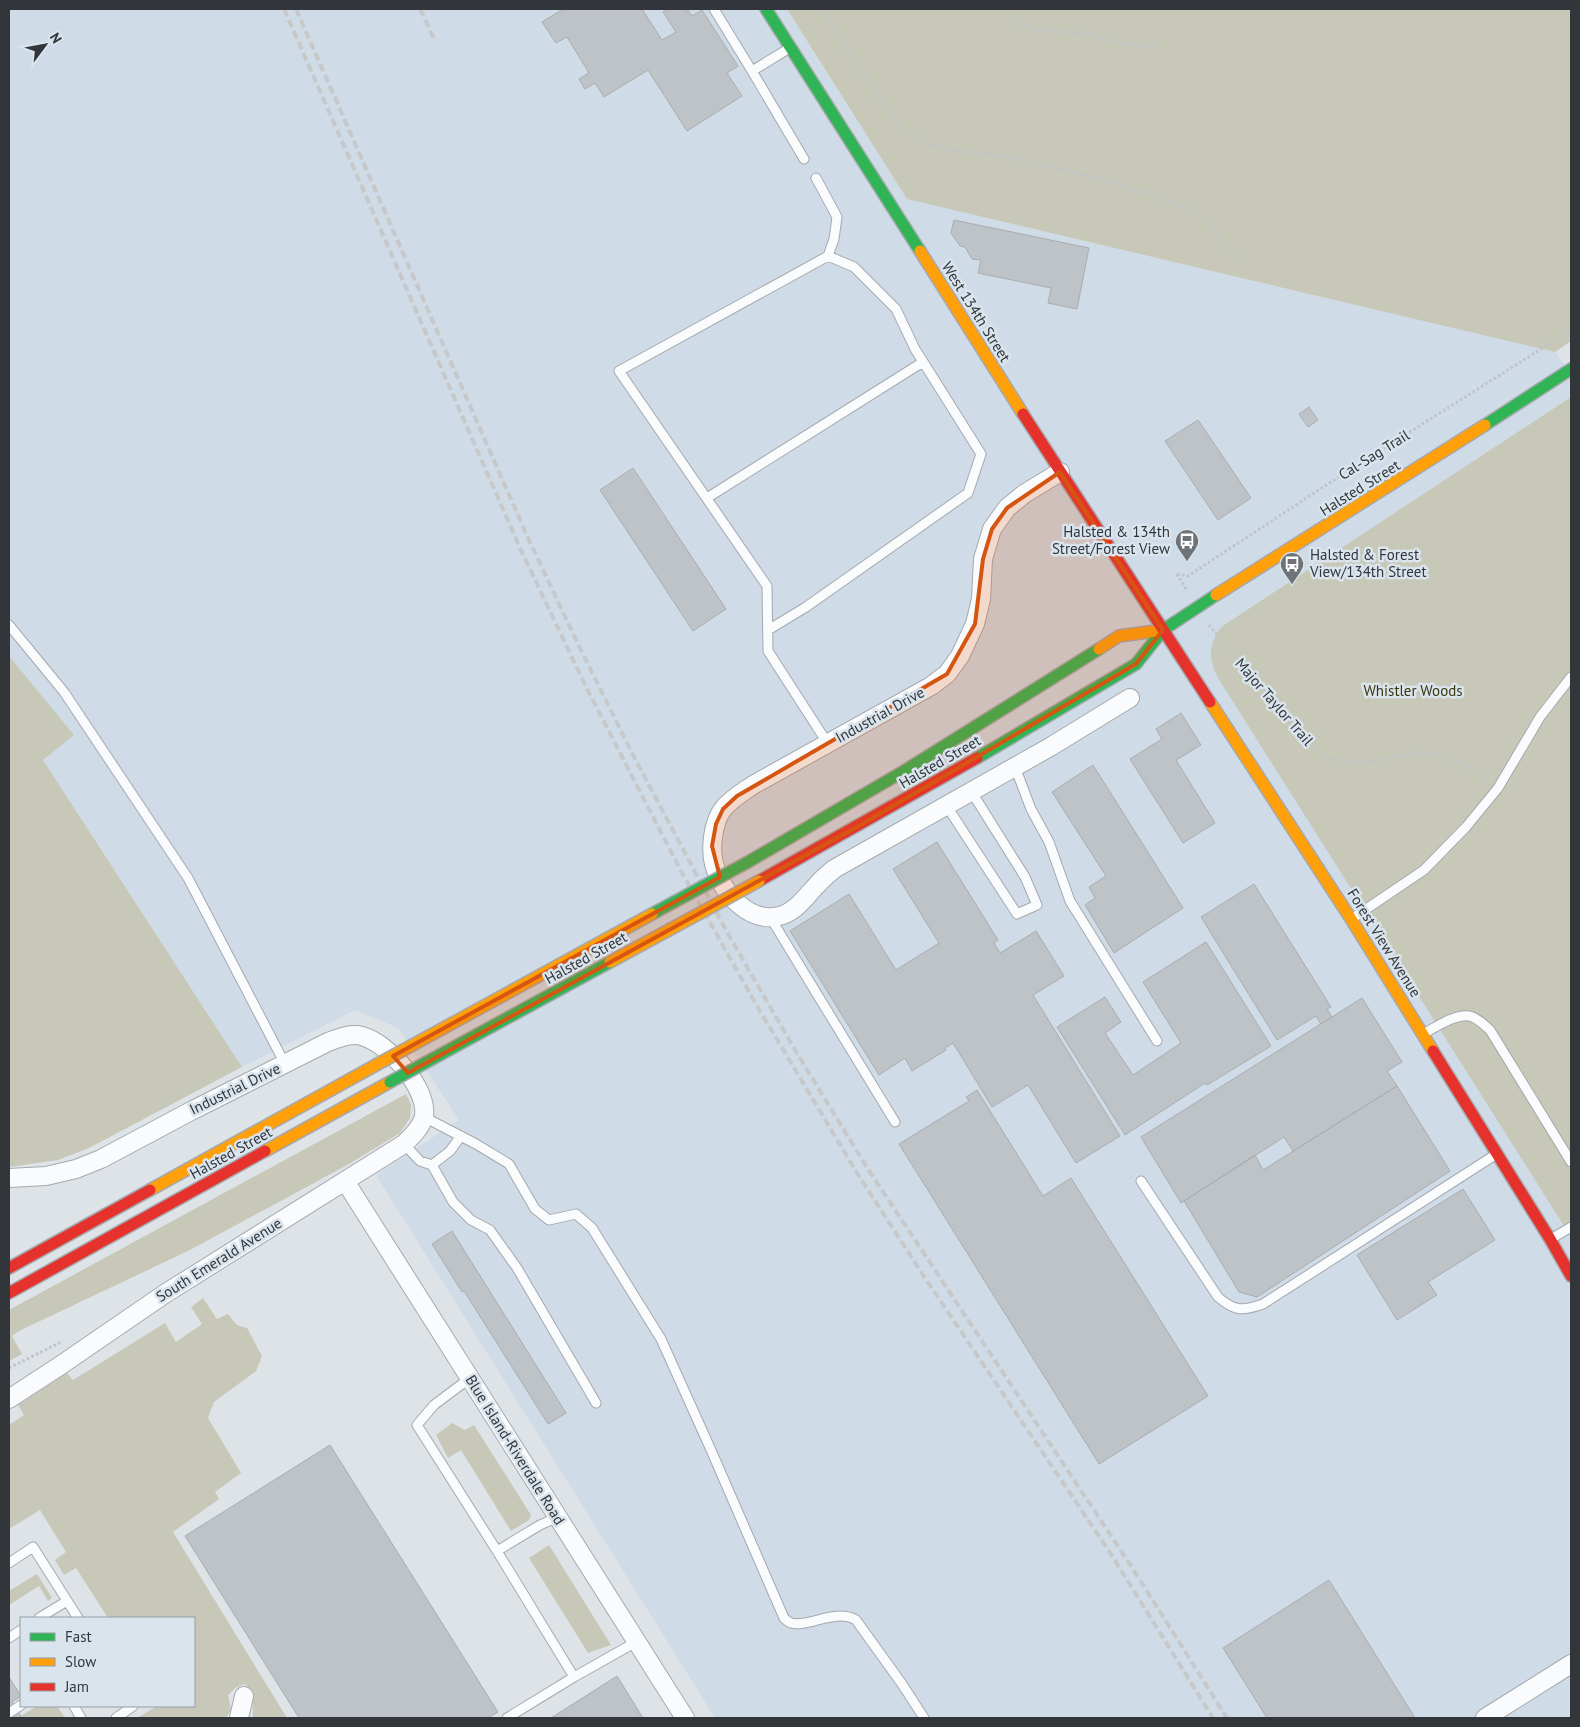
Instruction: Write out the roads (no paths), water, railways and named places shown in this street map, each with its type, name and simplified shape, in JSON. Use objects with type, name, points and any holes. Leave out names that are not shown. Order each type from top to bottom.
[{"type":"main road","name":"West 134th Street","points":[[766,9],[1060,472],[1163,630]]},
{"type":"main road","name":"Halsted Street","points":[[9,1293],[859,826],[1028,729],[1136,664],[1163,630],[1197,607],[1418,469],[1571,368]]},
{"type":"main road","name":"Halsted Street","points":[[9,1268],[748,862],[904,771],[1118,636],[1163,630]]},
{"type":"main road","name":"Forest View Avenue","points":[[1163,630],[1351,919],[1498,1154],[1571,1276]]},
{"type":"street","name":"Industrial Drive","points":[[770,917],[744,910],[732,898],[721,881],[714,863],[712,846],[716,824],[723,809],[753,785],[931,686],[947,674],[960,656],[975,624],[981,599],[984,558],[992,529],[1007,508],[1024,494],[1060,472]]},
{"type":"street","points":[[770,917],[783,915],[796,908],[818,883],[834,869],[1050,747],[1130,698]]},
{"type":"street","name":"Industrial Drive","points":[[9,1178],[46,1176],[76,1169],[285,1064],[335,1040],[348,1036],[361,1036],[391,1053],[408,1073],[422,1098],[424,1117]]},
{"type":"street","name":"South Emerald Avenue","points":[[9,1399],[166,1294],[404,1144],[417,1129],[424,1117]]},
{"type":"street","name":"Blue Island-Riverdale Road","points":[[346,1181],[685,1718]]},
{"type":"street","points":[[1485,1718],[1571,1664]]},
{"type":"street","points":[[239,1718],[244,1696]]},
{"type":"lane","points":[[714,9],[804,159]]},
{"type":"lane","points":[[752,71],[790,47]]},
{"type":"lane","points":[[816,178],[837,216],[834,239],[828,256],[619,371],[767,586],[768,651],[828,744]]},
{"type":"lane","points":[[768,630],[806,607],[968,494],[981,454],[915,349],[896,309],[854,267],[828,256]]},
{"type":"lane","points":[[707,498],[923,362]]},
{"type":"lane","points":[[9,625],[64,692],[188,878],[285,1064]]},
{"type":"lane","points":[[1351,919],[1424,870],[1466,827],[1498,788],[1540,717],[1571,677]]},
{"type":"lane","points":[[1015,766],[1031,809],[1049,842],[1070,901],[1157,1040]]},
{"type":"lane","points":[[946,805],[1017,914],[1036,905],[1025,877],[971,791]]},
{"type":"lane","points":[[770,917],[895,1122]]},
{"type":"lane","points":[[1423,1034],[1460,1017],[1469,1016],[1478,1019],[1490,1030],[1571,1162]]},
{"type":"lane","points":[[424,1117],[500,1157],[509,1164],[535,1209],[549,1220],[576,1214],[592,1228],[661,1339],[784,1618],[791,1623],[842,1616],[850,1616],[856,1620],[924,1718]]},
{"type":"lane","points":[[432,1165],[450,1151],[462,1136]]},
{"type":"lane","points":[[404,1144],[420,1161],[432,1165],[453,1202],[471,1220],[490,1230],[516,1268],[596,1403]]},
{"type":"lane","points":[[1141,1181],[1218,1297],[1227,1305],[1243,1310],[1264,1304],[1498,1154]]},
{"type":"lane","points":[[1550,1239],[1571,1227]]},
{"type":"lane","points":[[470,1378],[434,1405],[417,1425],[574,1677]]},
{"type":"lane","points":[[497,1551],[540,1525],[558,1517]]},
{"type":"lane","points":[[9,1563],[33,1547],[77,1617]]},
{"type":"lane","points":[[41,1617],[67,1601]]},
{"type":"lane","points":[[9,1638],[20,1631]]},
{"type":"lane","points":[[507,1718],[636,1642]]},
{"type":"lane","points":[[9,1713],[20,1706]]},
{"type":"lane","points":[[75,1707],[81,1718]]},
{"type":"lane","points":[[116,1718],[132,1707]]},
{"type":"railway","points":[[284,9],[520,548],[586,687],[681,871],[757,1006],[857,1173],[925,1278],[1109,1551],[1213,1718]]},
{"type":"railway","points":[[296,9],[528,538],[633,755],[727,932],[795,1050],[866,1166],[1133,1569],[1227,1718]]},
{"type":"railway","points":[[420,9],[435,41]]},
{"type":"place","name":"Halsted & 134th Street/Forest View","points":[[1187,562]]},
{"type":"place","name":"Halsted & Forest View/134th Street","points":[[1292,585]]},
{"type":"park label","name":"Whistler Woods","points":[[1413,691]]}]
